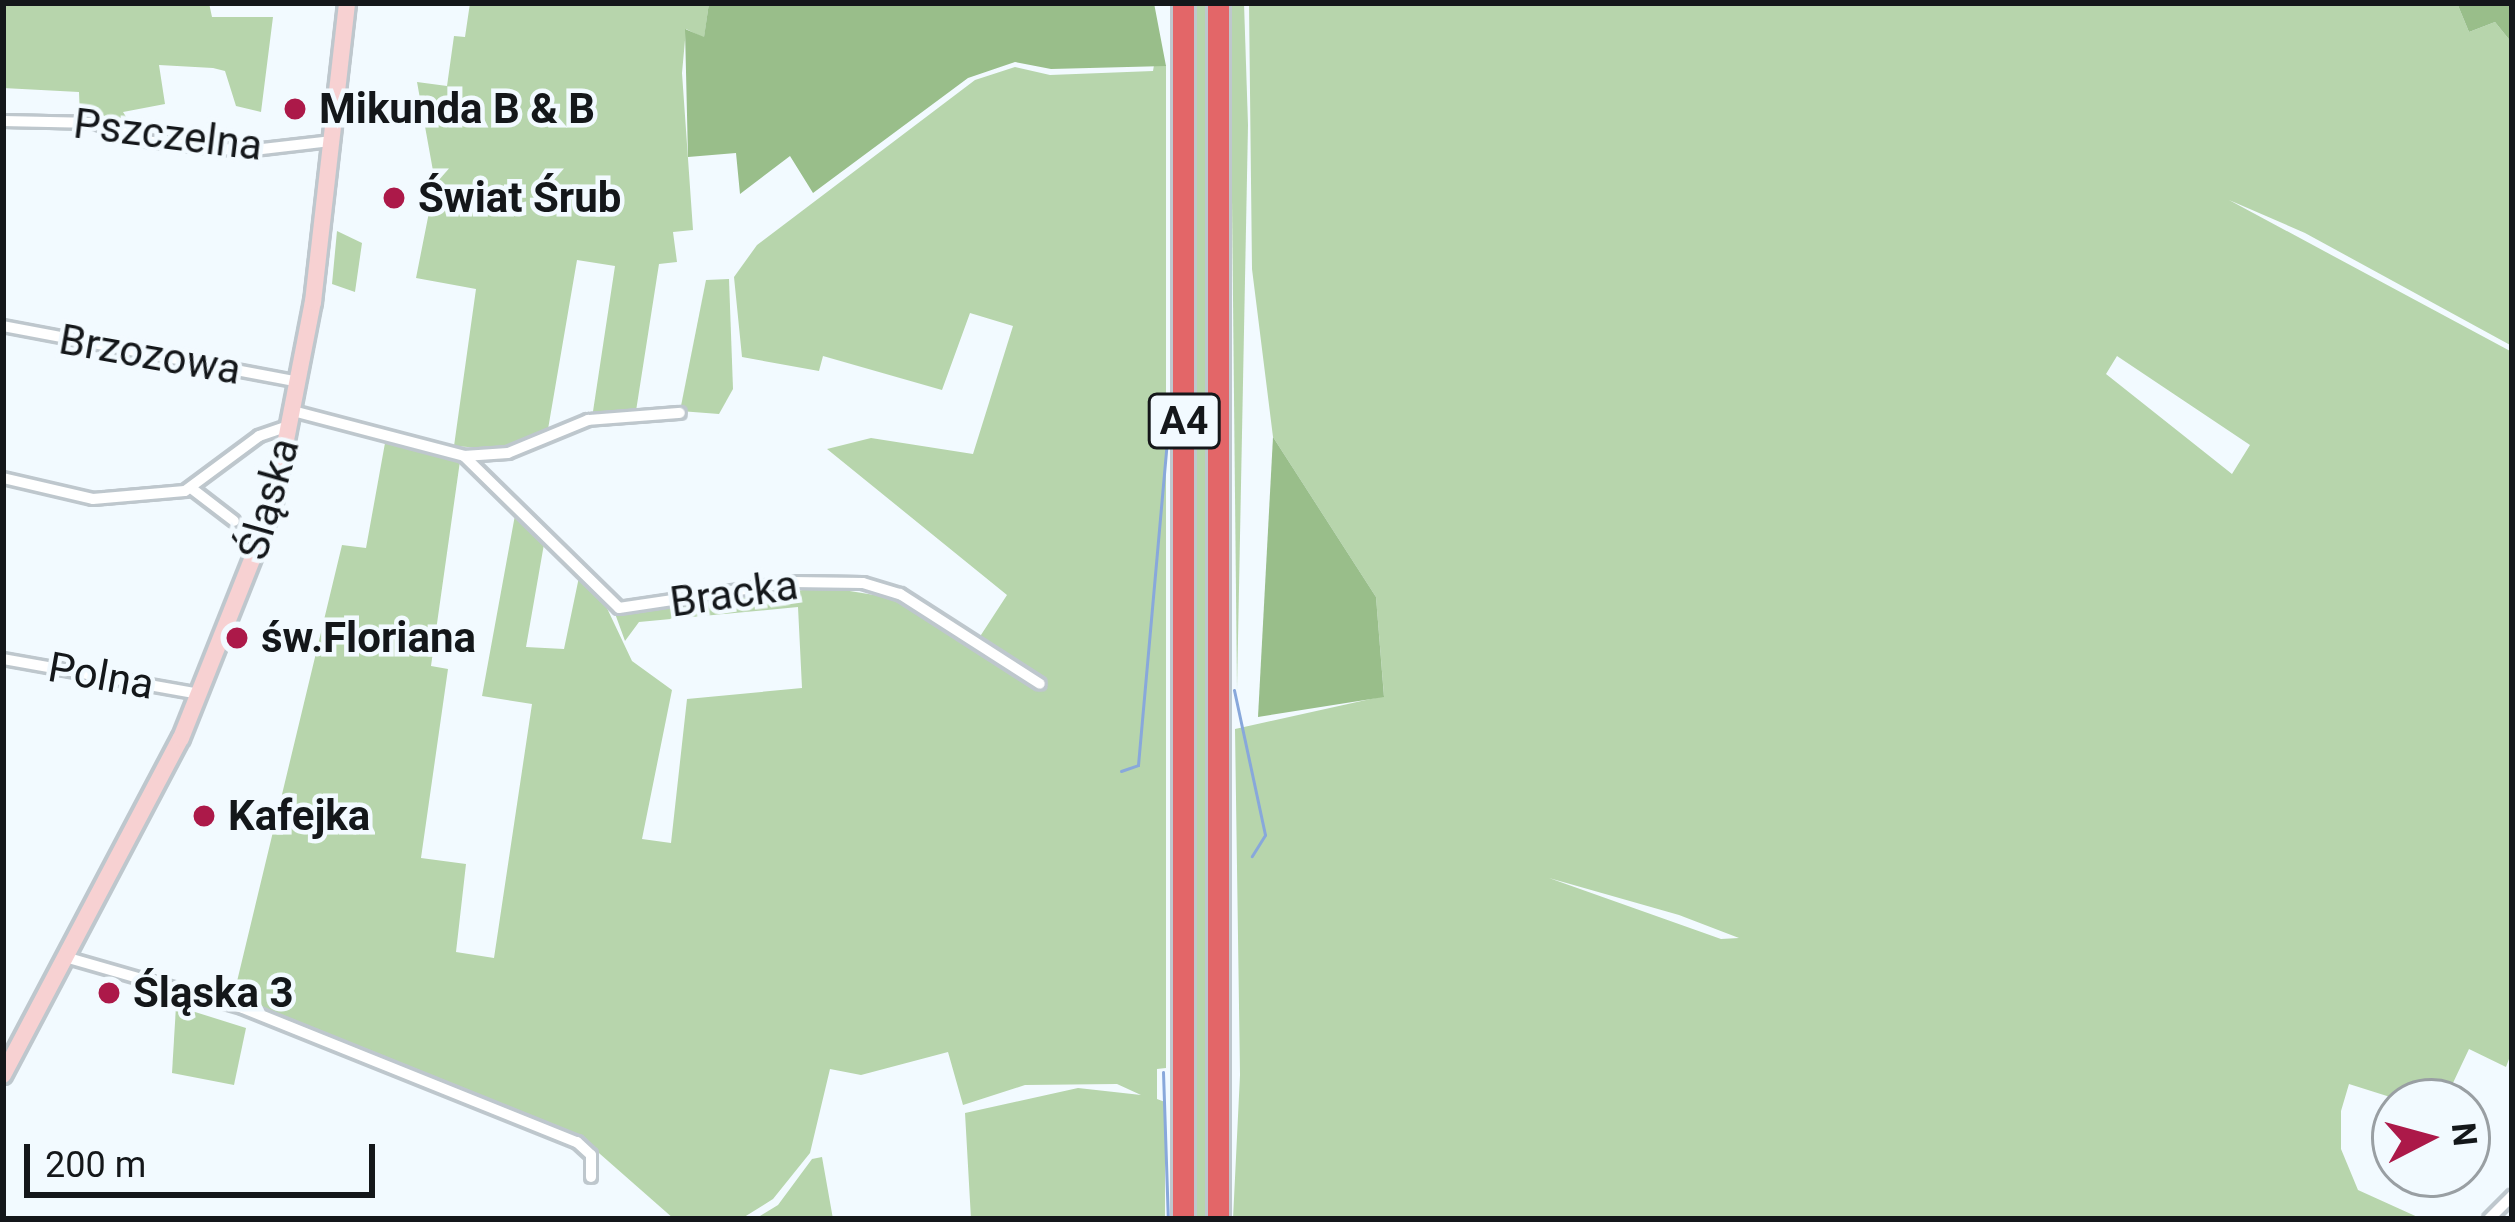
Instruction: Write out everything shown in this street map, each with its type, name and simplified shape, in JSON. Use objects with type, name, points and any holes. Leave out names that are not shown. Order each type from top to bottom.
[{"type":"highway","name":"A4","points":[[1183,3],[1183,1219]]},
{"type":"highway","name":"A4","points":[[1218,3],[1218,1219]]},
{"type":"main road","name":"Śląska","points":[[3,1075],[199,694],[273,507],[298,382],[347,3]]},
{"type":"street","name":"Pszczelna","points":[[3,121],[94,123],[152,142],[245,151],[332,141]]},
{"type":"street","name":"Brzozowa","points":[[3,326],[298,382]]},
{"type":"street","name":"Bracka","points":[[292,418],[464,456],[508,453],[588,420],[680,413]]},
{"type":"street","points":[[3,478],[93,500],[191,488],[259,436],[292,418]]},
{"type":"street","name":"Bracka","points":[[464,456],[619,608],[792,582],[863,583],[900,594],[1040,684]]},
{"type":"street","points":[[191,488],[234,521]]},
{"type":"street","name":"Polna","points":[[3,659],[199,694]]},
{"type":"street","points":[[65,957],[243,1008],[577,1142],[591,1155],[591,1178]]},
{"type":"street","points":[[2489,1219],[2512,1196]]},
{"type":"green space","points":[[3,3],[209,3],[212,17],[273,17],[261,112],[236,106],[225,71],[213,68],[159,65],[165,104],[123,112],[135,131],[80,119],[79,92],[3,88]]},
{"type":"green space","points":[[470,3],[709,3],[704,38],[686,29],[682,73],[693,230],[673,232],[677,262],[659,264],[636,411],[592,418],[615,266],[577,260],[547,435],[509,450],[454,446],[476,289],[416,278],[435,182],[417,82],[447,86],[454,36],[465,37]]},
{"type":"green space","points":[[709,3],[1154,3],[1166,66],[1051,69],[1015,62],[968,78],[813,193],[790,156],[740,194],[736,153],[688,157],[685,29],[704,37]]},
{"type":"green space","points":[[1190,3],[1210,3],[1210,1219],[1190,1219]]},
{"type":"green space","points":[[1230,3],[1244,3],[1248,125],[1237,691]]},
{"type":"green space","points":[[1249,3],[2457,3],[2469,32],[2495,22],[2512,43],[2512,346],[2305,233],[2229,200],[2512,352],[2512,1051],[2506,1067],[2469,1049],[2455,1078],[2371,1078],[2371,1091],[2349,1084],[2341,1111],[2341,1149],[2358,1190],[2422,1219],[1233,1219],[1240,1075],[1235,729],[1384,696],[1376,597],[1273,437],[1252,269]],"holes":[[[2117,356],[2250,445],[2232,474],[2106,374]],[[1549,878],[1679,915],[1739,938],[1721,939]]]},
{"type":"green space","points":[[2457,3],[2512,3],[2512,43],[2495,22],[2469,32]]},
{"type":"green space","points":[[1154,65],[1166,65],[1166,1068],[1157,1069],[1157,1099],[1165,1102],[1165,1219],[971,1219],[965,1113],[1078,1088],[1141,1095],[1117,1084],[1025,1085],[963,1105],[948,1052],[861,1075],[830,1069],[810,1153],[773,1199],[741,1219],[674,1219],[583,1139],[233,998],[342,545],[366,548],[385,443],[460,461],[431,666],[448,669],[421,858],[466,864],[456,952],[494,958],[532,704],[482,696],[515,515],[544,544],[526,647],[564,649],[579,577],[605,604],[632,661],[672,690],[642,839],[671,843],[687,699],[802,688],[798,607],[639,622],[625,641],[613,608],[639,612],[825,587],[893,598],[901,590],[979,638],[1007,595],[827,449],[871,438],[973,454],[1013,326],[970,313],[942,390],[823,356],[819,371],[742,357],[734,277],[757,245],[975,80],[1015,67],[1050,75],[1153,71]]},
{"type":"green space","points":[[337,231],[362,243],[355,292],[332,284]]},
{"type":"green space","points":[[729,279],[733,389],[719,414],[680,411],[706,280]]},
{"type":"green space","points":[[1273,437],[1376,597],[1384,697],[1258,717]]},
{"type":"green space","points":[[176,1006],[246,1028],[234,1085],[172,1073]]},
{"type":"green space","points":[[822,1157],[833,1219],[755,1219],[778,1205],[812,1159]]},
{"type":"waterway","points":[[1121,771],[1138,765],[1167,442]]},
{"type":"waterway","points":[[1234,690],[1265,835],[1252,856]]},
{"type":"waterway","points":[[1163,1072],[1168,1219]]},
{"type":"place","name":"Mikunda B & B","points":[[295,109]]},
{"type":"place","name":"Świat Śrub","points":[[394,198]]},
{"type":"place","name":"św.Floriana","points":[[237,638]]},
{"type":"place","name":"Kafejka","points":[[204,816]]},
{"type":"place","name":"Śląska 3","points":[[109,993]]}]
